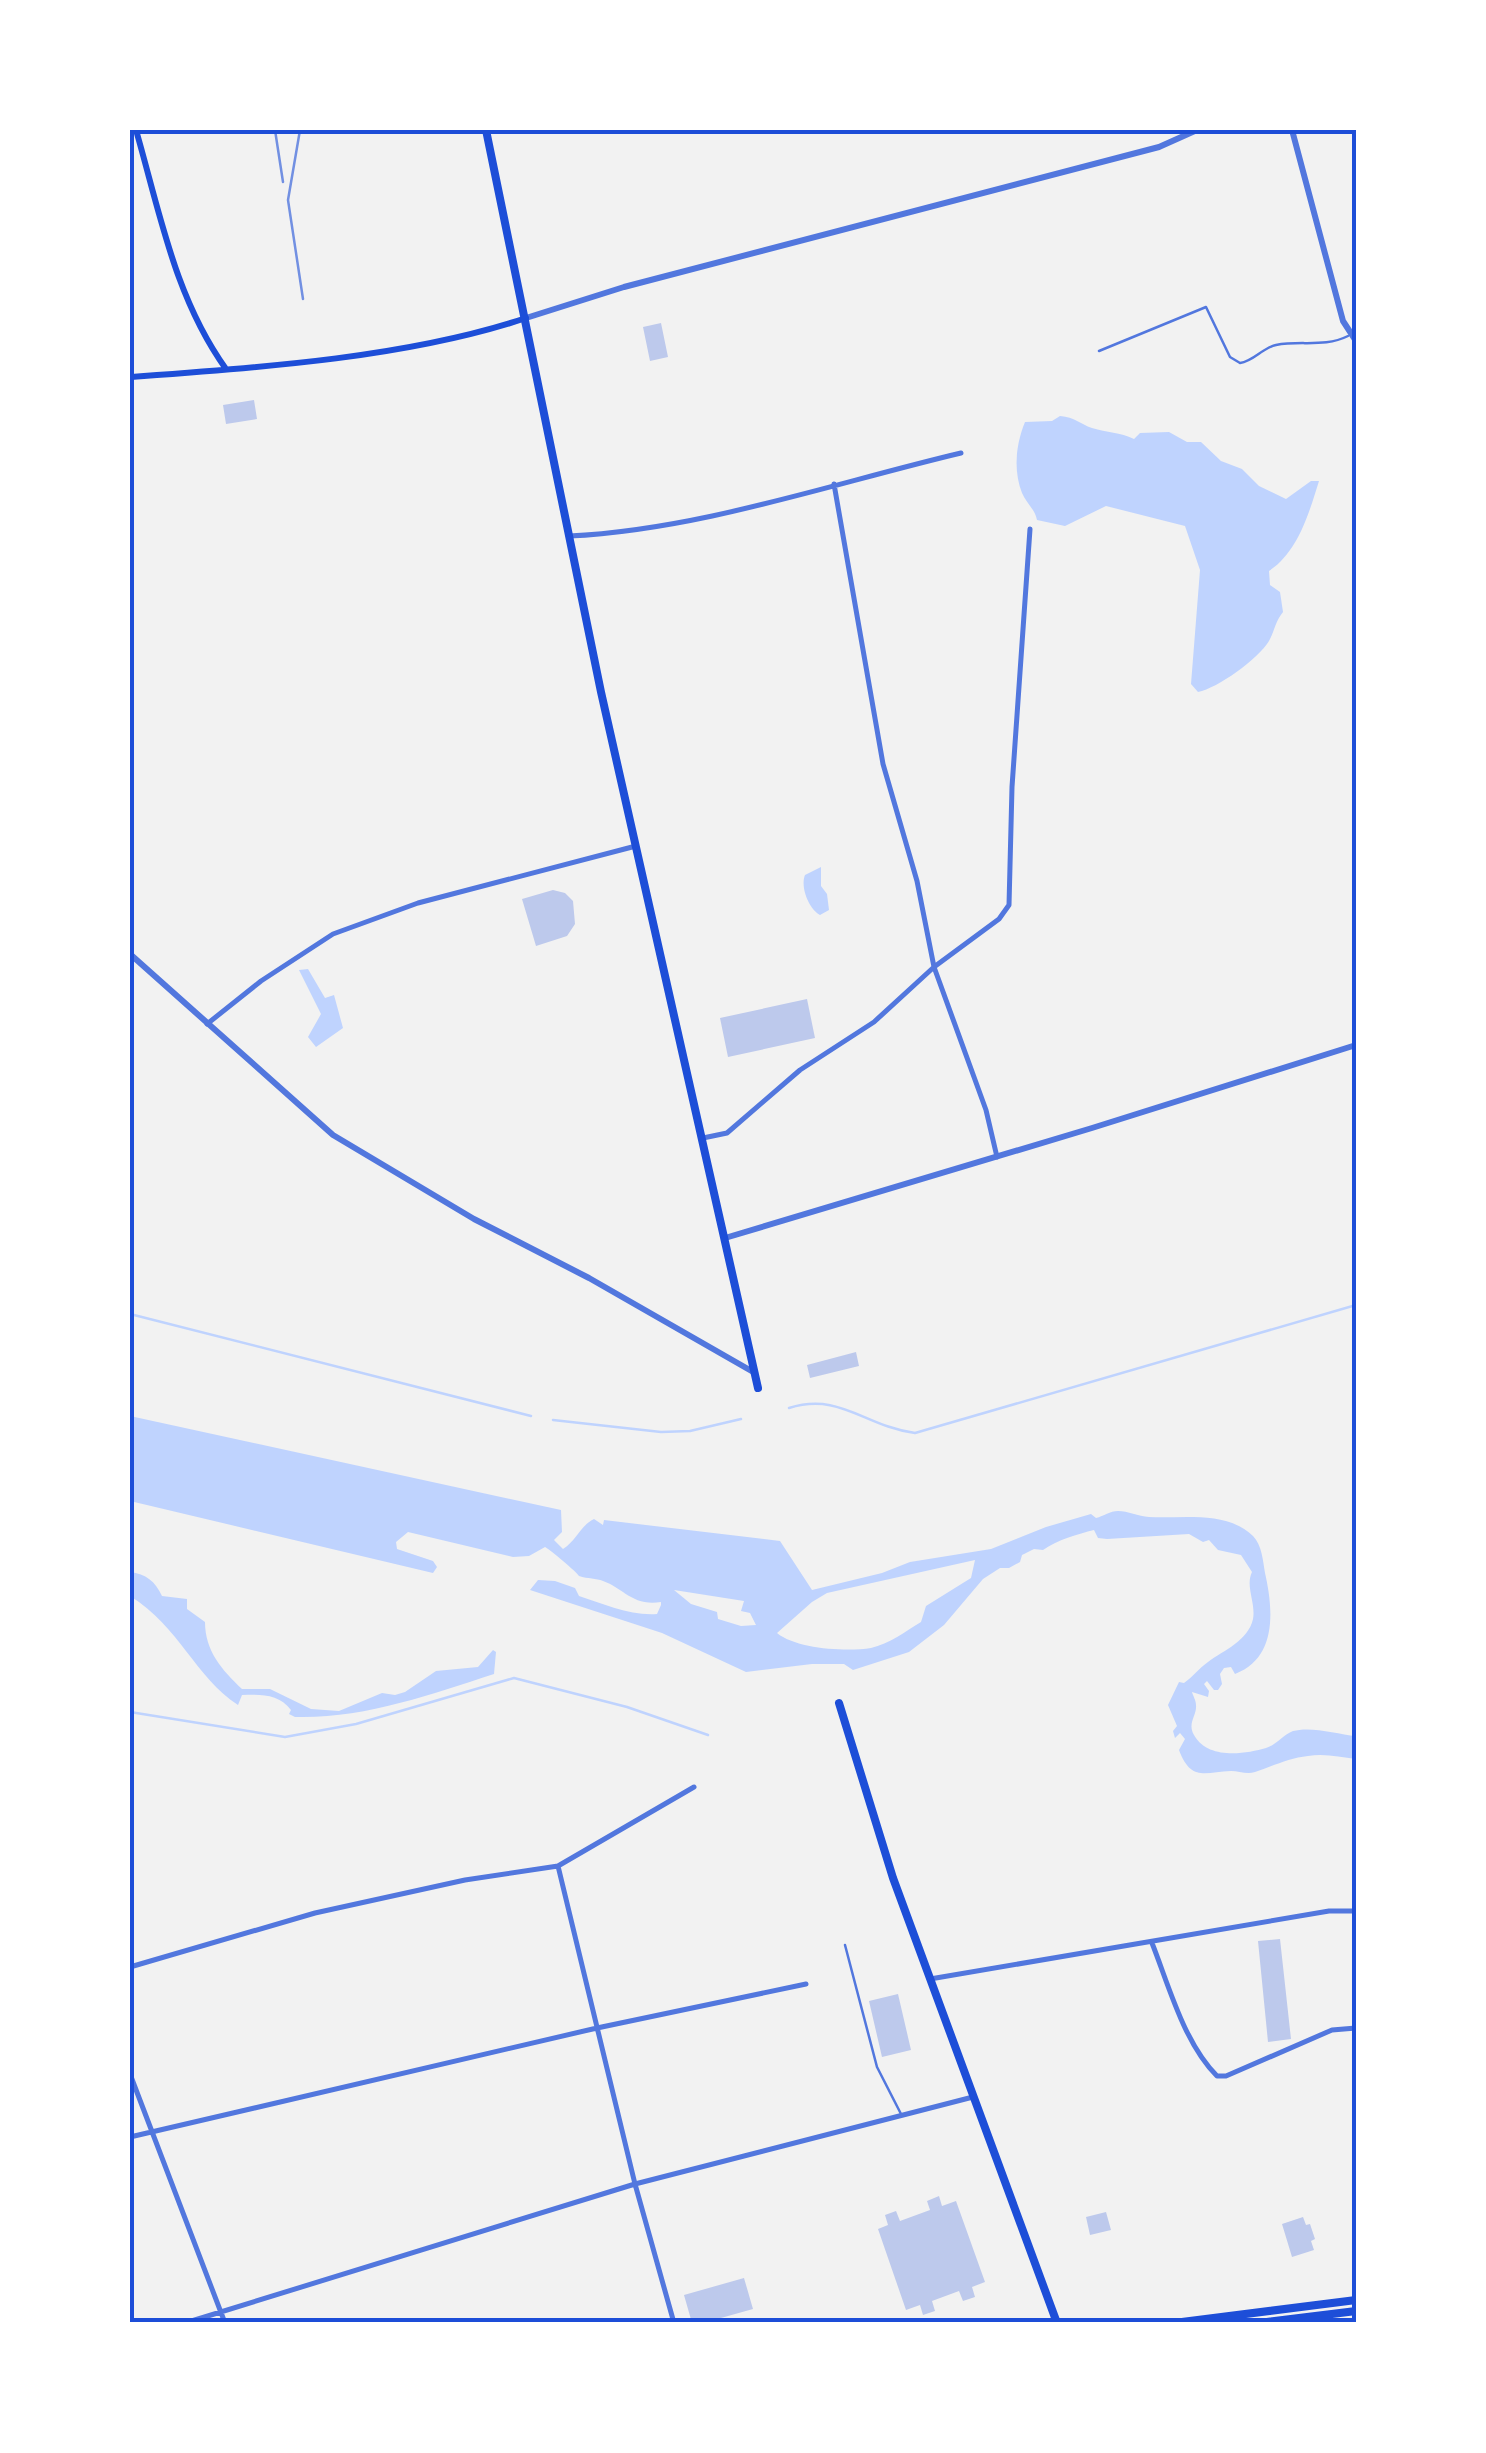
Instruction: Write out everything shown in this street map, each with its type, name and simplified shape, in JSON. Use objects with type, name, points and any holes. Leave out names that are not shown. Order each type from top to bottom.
[{"type":"main road","points":[[136,130],[184,294],[202,336],[227,370]]},
{"type":"main road","points":[[486,130],[636,846],[758,1388]]},
{"type":"main road","points":[[130,377],[227,370],[422,344],[526,318]]},
{"type":"main road","points":[[839,1703],[893,1878],[1057,2323]]},
{"type":"main road","points":[[1174,2323],[1356,2300]]},
{"type":"main road","points":[[1259,2323],[1356,2313]]},
{"type":"street","points":[[526,318],[624,286],[1159,147],[1197,130]]},
{"type":"street","points":[[1292,130],[1338,302],[1353,338]]},
{"type":"street","points":[[569,536],[629,532],[961,453]]},
{"type":"street","points":[[834,484],[883,764],[917,882],[934,967],[986,1110],[997,1157]]},
{"type":"street","points":[[702,1138],[727,1133],[800,1070],[874,1022],[934,967],[985,931],[1009,905],[1012,787],[1030,530]]},
{"type":"street","points":[[206,1024],[333,934],[418,903],[636,846]]},
{"type":"street","points":[[130,954],[333,1135],[474,1219],[589,1278],[755,1373]]},
{"type":"street","points":[[724,1238],[1356,1046]]},
{"type":"street","points":[[130,1968],[315,1913],[465,1880],[558,1866],[694,1787]]},
{"type":"street","points":[[558,1866],[635,2184],[674,2323]]},
{"type":"street","points":[[930,1979],[1329,1911],[1356,1911]]},
{"type":"street","points":[[1152,1943],[1198,2048],[1217,2076],[1226,2076],[1332,2030],[1356,2028]]},
{"type":"street","points":[[130,2138],[597,2028],[806,1984]]},
{"type":"street","points":[[130,2074],[225,2323]]},
{"type":"street","points":[[185,2323],[635,2184],[973,2096]]},
{"type":"lane","points":[[1098,350],[1206,307],[1230,356],[1240,363],[1251,361],[1274,345],[1326,344],[1353,338]]},
{"type":"lane","points":[[845,1945],[876,2066],[901,2115]]},
{"type":"water","points":[[1060,416],[1134,439],[1140,433],[1169,432],[1187,442],[1201,442],[1221,461],[1242,469],[1259,486],[1286,499],[1311,481],[1319,481],[1295,543],[1269,571],[1270,585],[1280,592],[1283,612],[1264,648],[1226,679],[1198,692],[1191,684],[1200,570],[1185,526],[1106,506],[1065,526],[1037,520],[1019,484],[1019,439],[1025,422],[1052,421]]},
{"type":"water","points":[[821,867],[821,886],[827,894],[829,910],[820,915],[809,903],[804,880],[805,875]]},
{"type":"water","points":[[308,969],[325,998],[334,995],[343,1028],[316,1047],[308,1037],[321,1014],[299,970]]},
{"type":"water","points":[[130,1416],[561,1510],[562,1532],[554,1540],[563,1549],[594,1519],[603,1525],[604,1520],[780,1541],[812,1590],[910,1562],[991,1549],[1091,1514],[1096,1518],[1118,1511],[1149,1517],[1217,1519],[1242,1528],[1258,1544],[1270,1601],[1269,1631],[1259,1656],[1249,1667],[1235,1674],[1231,1667],[1224,1668],[1218,1690],[1207,1681],[1204,1684],[1208,1697],[1192,1692],[1196,1705],[1194,1735],[1217,1752],[1238,1753],[1270,1747],[1293,1731],[1324,1731],[1356,1736],[1356,1759],[1314,1755],[1249,1773],[1200,1773],[1189,1767],[1179,1750],[1185,1739],[1180,1733],[1175,1738],[1173,1731],[1177,1726],[1168,1705],[1179,1682],[1184,1683],[1241,1639],[1254,1613],[1252,1572],[1241,1555],[1218,1550],[1209,1540],[1203,1542],[1189,1534],[1107,1539],[1098,1538],[1094,1530],[1075,1535],[1043,1550],[1034,1549],[1022,1555],[1020,1562],[983,1579],[944,1625],[909,1652],[853,1670],[844,1664],[812,1664],[746,1672],[662,1633],[530,1590],[538,1580],[555,1581],[575,1588],[579,1596],[627,1611],[657,1614],[661,1605],[635,1599],[600,1580],[579,1576],[545,1547],[529,1556],[513,1557],[408,1532],[396,1542],[397,1549],[433,1561],[437,1567],[433,1573],[130,1501]],"holes":[[[975,1560],[971,1578],[926,1606],[921,1622],[878,1646],[822,1648],[796,1643],[777,1633],[827,1593]],[[674,1590],[744,1601],[741,1611],[750,1613],[756,1625],[741,1626],[718,1619],[717,1612],[691,1604]]]},
{"type":"water","points":[[130,1572],[149,1579],[162,1596],[187,1599],[187,1609],[205,1622],[216,1659],[242,1689],[270,1689],[311,1709],[339,1711],[382,1693],[405,1692],[436,1671],[478,1667],[493,1650],[494,1674],[396,1704],[346,1714],[295,1717],[281,1701],[263,1695],[242,1695],[238,1705],[210,1681],[162,1622],[130,1596]]},
{"type":"building","points":[[661,323],[668,357],[650,361],[643,327]]},
{"type":"building","points":[[254,400],[257,419],[226,424],[223,405]]},
{"type":"building","points":[[553,890],[565,893],[573,901],[575,924],[567,936],[536,946],[522,899]]},
{"type":"building","points":[[807,999],[815,1038],[728,1057],[720,1018]]},
{"type":"building","points":[[856,1352],[859,1366],[810,1378],[807,1365]]},
{"type":"building","points":[[1280,1939],[1291,2039],[1268,2042],[1258,1941]]},
{"type":"building","points":[[898,1994],[911,2050],[882,2057],[869,2001]]},
{"type":"building","points":[[939,2196],[942,2206],[956,2201],[985,2282],[972,2287],[975,2297],[963,2301],[959,2291],[932,2301],[935,2311],[923,2315],[920,2305],[906,2310],[878,2229],[888,2225],[885,2215],[896,2211],[900,2221],[930,2210],[927,2201]]},
{"type":"building","points":[[1106,2212],[1111,2230],[1090,2235],[1086,2217]]},
{"type":"building","points":[[1303,2217],[1315,2239],[1311,2241],[1314,2250],[1292,2257],[1282,2224]]},
{"type":"building","points":[[744,2278],[753,2309],[692,2323],[684,2295]]},
{"type":"waterway","points":[[789,1408],[823,1404],[915,1433],[1356,1305]]},
{"type":"waterway","points":[[130,1314],[531,1416]]},
{"type":"waterway","points":[[553,1420],[661,1432],[690,1431],[741,1419]]},
{"type":"waterway","points":[[130,1712],[285,1737],[356,1724],[514,1678],[627,1707],[708,1735]]},
{"type":"railway","points":[[275,130],[283,182]]},
{"type":"railway","points":[[300,130],[288,200],[303,299]]}]
